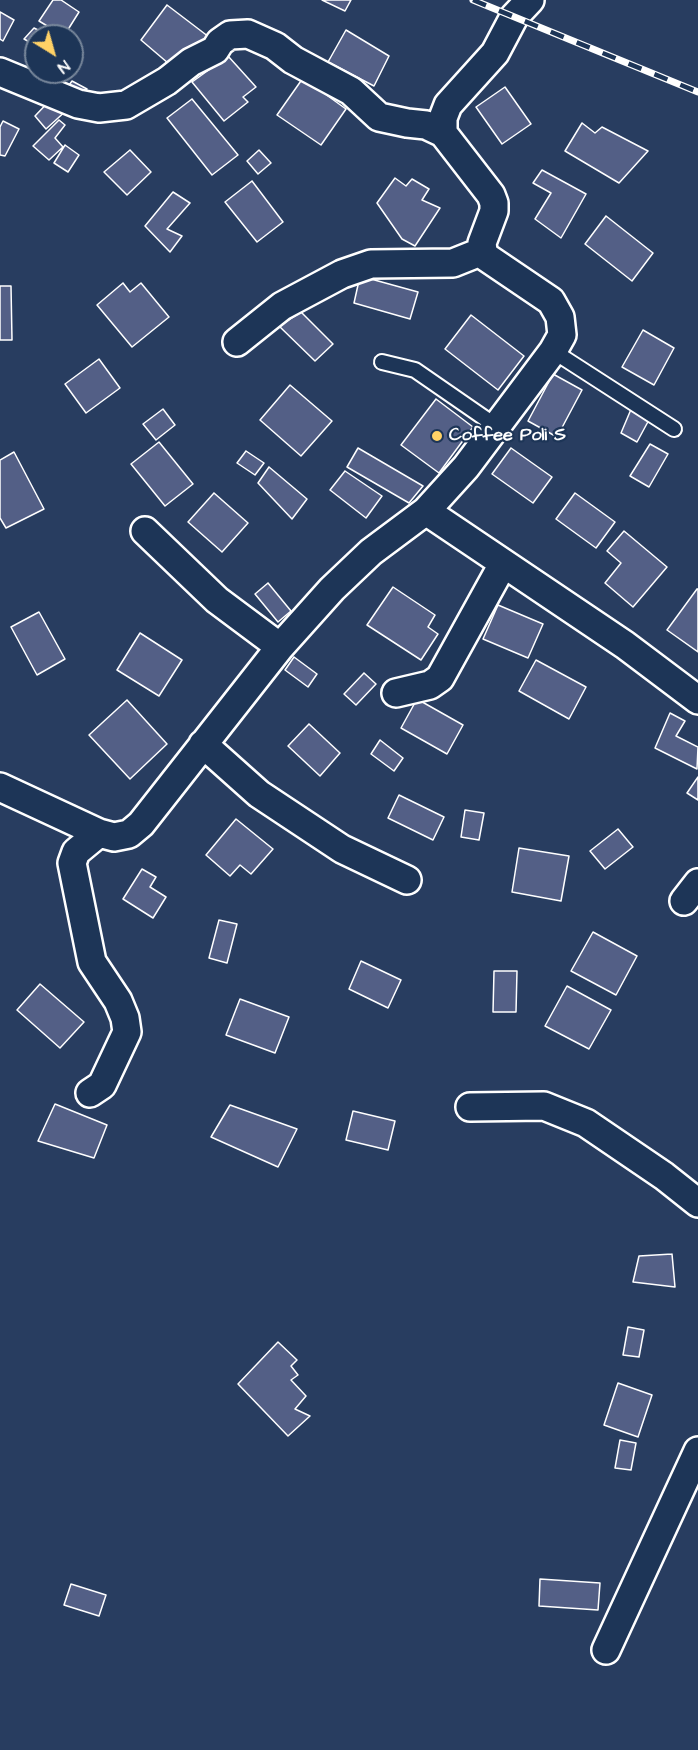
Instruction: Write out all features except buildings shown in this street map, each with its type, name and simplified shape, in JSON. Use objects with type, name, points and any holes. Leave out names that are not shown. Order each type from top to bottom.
[{"type":"street","points":[[443,133],[443,118],[448,105],[495,53],[514,17],[530,0]]},
{"type":"street","points":[[0,72],[78,104],[99,108],[126,105],[167,81],[191,62],[215,50],[220,42],[230,35],[248,34],[275,46],[293,60],[351,91],[379,117],[426,125],[443,133],[491,195],[494,203],[494,211],[482,243],[486,257],[550,301],[560,317],[562,335],[553,351],[466,467],[426,511],[370,552],[332,589],[280,647],[163,798],[141,824],[129,834],[114,837],[99,833],[0,787]]},
{"type":"street","points":[[237,342],[282,306],[342,274],[371,264],[453,263],[483,251]]},
{"type":"street","points":[[426,511],[625,645],[698,700]]},
{"type":"street","points":[[145,531],[217,600],[280,647]]},
{"type":"street","points":[[396,693],[430,686],[440,678],[503,564]]},
{"type":"street","points":[[203,744],[259,794],[314,831],[342,849],[407,880]]},
{"type":"street","points":[[90,1093],[102,1086],[127,1032],[125,1018],[118,1001],[93,962],[72,863],[76,852],[99,833]]},
{"type":"street","points":[[470,1107],[544,1106],[586,1123],[664,1176],[698,1203]]},
{"type":"street","points":[[606,1650],[698,1451]]},
{"type":"lane","points":[[553,351],[674,429]]},
{"type":"lane","points":[[382,362],[416,370],[496,426]]},
{"type":"railway","points":[[473,0],[698,92]]},
{"type":"place","name":"Coffee Poli S","points":[[437,436]]}]
